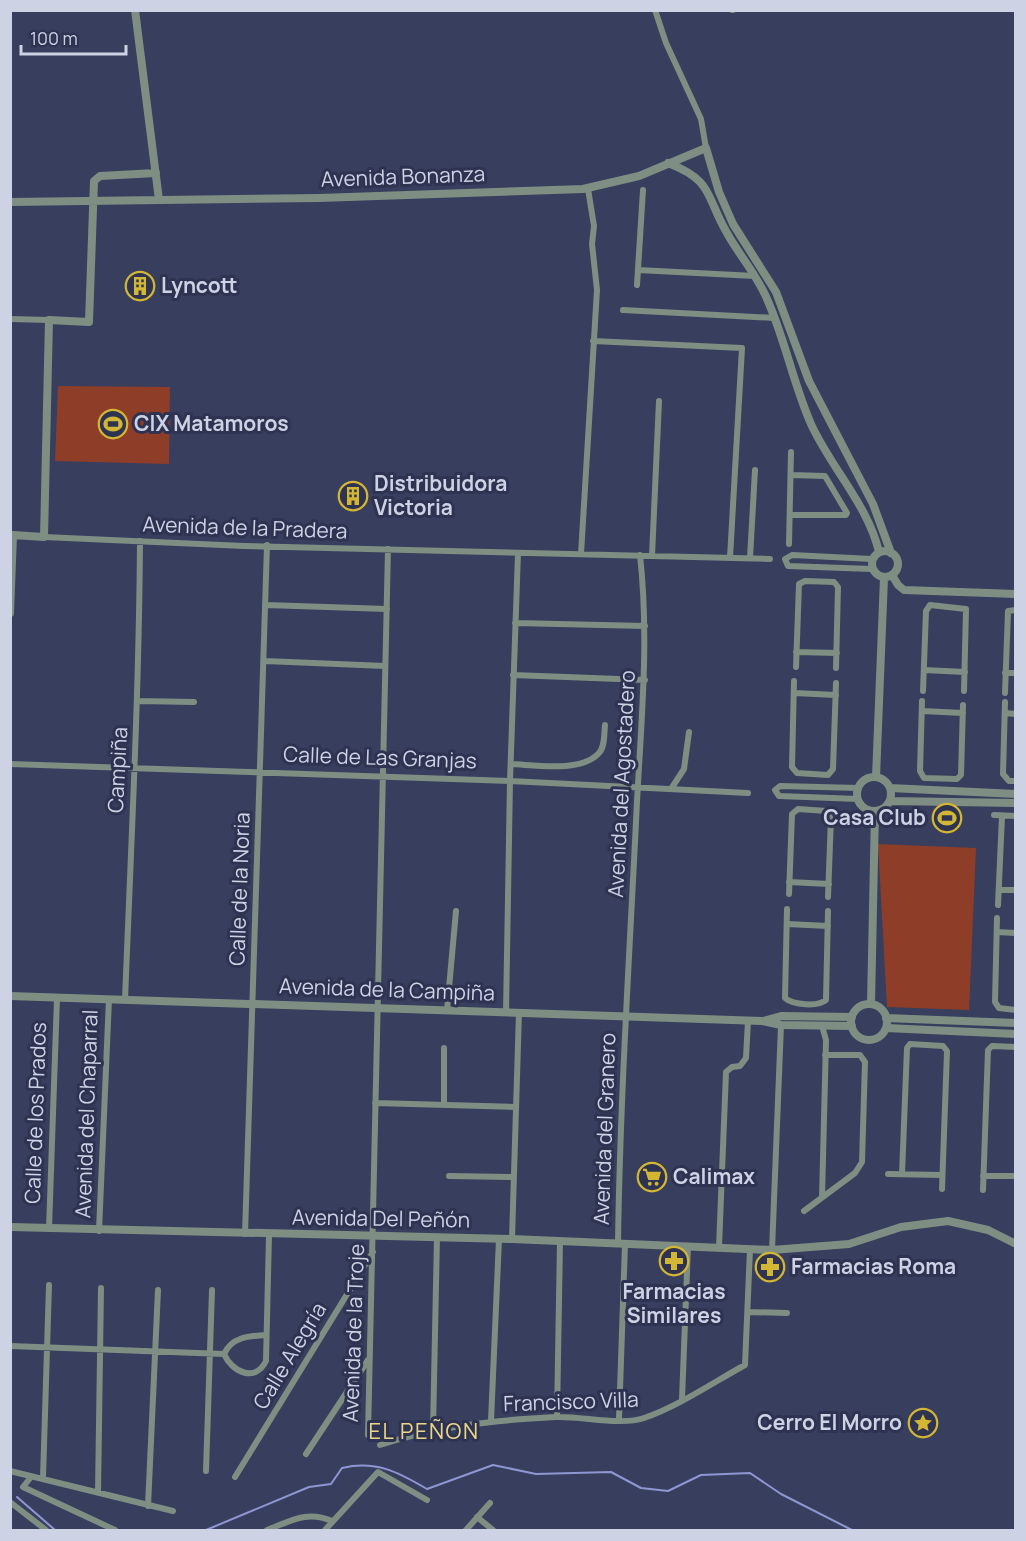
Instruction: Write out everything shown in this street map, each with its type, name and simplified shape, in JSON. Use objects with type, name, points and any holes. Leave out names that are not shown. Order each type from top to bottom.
[{"type":"street","points":[[135,10],[159,200]]},
{"type":"street","points":[[654,10],[666,43],[701,119],[706,148],[719,192],[745,245],[781,302],[807,376],[873,504],[891,553],[898,562],[888,577],[876,777]]},
{"type":"street","name":"Avenida Bonanza","points":[[10,202],[331,198],[588,189],[639,176],[706,148]]},
{"type":"street","points":[[668,163],[689,172],[702,182],[737,251],[755,276],[775,318],[809,419],[876,539],[879,552],[872,564]]},
{"type":"street","points":[[10,319],[89,322],[92,185],[96,178],[156,173]]},
{"type":"street","points":[[581,554],[596,269],[588,189]]},
{"type":"street","points":[[637,285],[643,190]]},
{"type":"street","points":[[737,251],[745,245]]},
{"type":"street","points":[[638,270],[755,276]]},
{"type":"street","points":[[623,310],[775,318]]},
{"type":"street","points":[[10,613],[12,535],[44,537],[49,320]]},
{"type":"street","points":[[593,341],[742,348],[730,558]]},
{"type":"street","points":[[652,556],[659,401]]},
{"type":"street","points":[[809,419],[824,412]]},
{"type":"street","points":[[814,429],[829,421]]},
{"type":"street","points":[[789,544],[791,452]]},
{"type":"street","points":[[750,558],[755,470]]},
{"type":"street","points":[[790,515],[846,515],[847,510],[822,474],[791,475]]},
{"type":"street","points":[[837,494],[849,487]]},
{"type":"street","name":"Avenida de la Pradera","points":[[44,537],[140,542],[770,559]]},
{"type":"street","name":"Campiña","points":[[125,1000],[133,770],[138,701],[140,542]]},
{"type":"street","name":"Calle de la Noria","points":[[245,1234],[267,545]]},
{"type":"street","name":"Avenida de la Troje","points":[[368,1435],[368,1360],[374,1236],[381,777],[388,549]]},
{"type":"street","points":[[506,1012],[510,781],[518,552]]},
{"type":"street","points":[[879,552],[891,553]]},
{"type":"street","name":"Avenida del Agostadero","points":[[626,1016],[645,680],[645,626],[640,555]]},
{"type":"street","points":[[792,555],[872,564],[788,566],[785,559],[792,555]]},
{"type":"street","points":[[872,564],[877,575],[888,577],[904,590],[1016,594]]},
{"type":"street","points":[[819,567],[819,581]]},
{"type":"street","points":[[796,667],[800,582],[819,581],[834,582],[838,587],[836,668]]},
{"type":"street","points":[[948,606],[950,592]]},
{"type":"street","points":[[266,605],[387,609]]},
{"type":"street","points":[[923,691],[926,608],[930,605],[963,607],[967,611],[964,691]]},
{"type":"street","points":[[1005,693],[1008,611],[1016,610]]},
{"type":"street","points":[[515,623],[645,626]]},
{"type":"street","points":[[796,652],[837,653]]},
{"type":"street","points":[[265,661],[385,666]]},
{"type":"street","points":[[924,669],[965,672]]},
{"type":"street","points":[[1005,673],[1016,673]]},
{"type":"street","points":[[513,675],[645,680]]},
{"type":"street","points":[[795,681],[792,768],[797,773],[828,775],[833,769],[836,683]]},
{"type":"street","points":[[794,693],[836,695]]},
{"type":"street","points":[[138,701],[194,702]]},
{"type":"street","points":[[922,701],[920,771],[924,778],[957,779],[961,775],[963,705]]},
{"type":"street","points":[[1005,702],[1003,774],[1005,778],[1016,781]]},
{"type":"street","points":[[922,711],[963,713]]},
{"type":"street","points":[[1005,713],[1016,714]]},
{"type":"street","points":[[511,764],[573,766],[598,754],[603,745],[605,725]]},
{"type":"street","points":[[671,789],[684,769],[689,732]]},
{"type":"street","name":"Calle de Las Granjas","points":[[10,764],[638,786],[748,793]]},
{"type":"street","points":[[810,774],[810,787]]},
{"type":"street","points":[[876,777],[886,782],[890,788],[890,801],[884,808],[876,811],[865,808],[858,799],[859,788],[866,780],[876,777]]},
{"type":"street","points":[[940,778],[940,791]]},
{"type":"street","points":[[858,799],[779,796],[775,792],[780,786],[859,788]]},
{"type":"street","points":[[890,788],[1016,794]]},
{"type":"street","points":[[810,810],[811,797]]},
{"type":"street","points":[[890,801],[1016,803]]},
{"type":"street","points":[[789,894],[792,814],[798,809],[827,811],[831,816],[828,897]]},
{"type":"street","points":[[871,1004],[876,811]]},
{"type":"street","points":[[994,815],[1016,816]]},
{"type":"street","points":[[998,905],[1002,816]]},
{"type":"street","points":[[789,882],[829,884]]},
{"type":"street","points":[[999,890],[1016,890]]},
{"type":"street","points":[[788,909],[785,998],[812,1012],[826,1000],[828,910]]},
{"type":"street","points":[[447,1010],[456,911]]},
{"type":"street","points":[[886,1018],[1012,1023],[1015,1009],[999,1008],[994,1002],[997,918]]},
{"type":"street","points":[[787,924],[828,926]]},
{"type":"street","points":[[997,932],[1016,933]]},
{"type":"street","name":"Avenida de la Campiña","points":[[10,996],[626,1016],[748,1021],[781,1025],[812,1012],[852,1022]]},
{"type":"street","name":"Calle de los Prados","points":[[49,1229],[57,998]]},
{"type":"street","name":"Avenida del Chaparral","points":[[99,1230],[109,999]]},
{"type":"street","points":[[871,1004],[881,1009],[886,1018],[886,1028],[877,1038],[868,1040],[856,1034],[852,1022],[859,1007],[871,1004]]},
{"type":"street","points":[[512,1239],[519,1012]]},
{"type":"street","name":"Avenida de la Campiña","points":[[812,1012],[826,1026],[852,1022]]},
{"type":"street","name":"Avenida del Granero","points":[[619,1419],[626,1016]]},
{"type":"street","name":"Avenida de la Campiña","points":[[762,1022],[773,1018],[794,1021]]},
{"type":"street","points":[[719,1247],[726,1072],[732,1067],[740,1066],[746,1058],[748,1021]]},
{"type":"street","points":[[971,1021],[971,1032]]},
{"type":"street","points":[[772,1250],[781,1025]]},
{"type":"street","points":[[822,1197],[826,1026]]},
{"type":"street","points":[[886,1028],[1012,1034],[1012,1047],[992,1046],[988,1050],[982,1190]]},
{"type":"street","points":[[927,1030],[927,1044]]},
{"type":"street","points":[[902,1174],[907,1048],[910,1044],[943,1046],[947,1051],[942,1189]]},
{"type":"street","points":[[444,1048],[444,1105]]},
{"type":"street","points":[[804,1211],[855,1173],[862,1162],[865,1062],[860,1056],[825,1055]]},
{"type":"street","points":[[375,1103],[516,1107]]},
{"type":"street","points":[[888,1174],[942,1175]]},
{"type":"street","points":[[449,1176],[513,1177]]},
{"type":"street","points":[[983,1176],[1016,1176]]},
{"type":"street","name":"Avenida Del Peñón","points":[[10,1227],[269,1235],[512,1239],[772,1250],[849,1244],[901,1227],[948,1221],[988,1230],[1016,1244]]},
{"type":"street","name":"Calle Alegría","points":[[266,1335],[236,1340],[228,1345],[224,1354],[237,1370],[250,1374],[257,1372],[266,1361],[269,1346],[266,1335],[269,1235]]},
{"type":"street","points":[[433,1430],[437,1237]]},
{"type":"street","points":[[491,1421],[499,1239]]},
{"type":"street","points":[[557,1417],[560,1242]]},
{"type":"street","points":[[682,1399],[688,1246]]},
{"type":"street","name":"Francisco Villa","points":[[380,1444],[433,1430],[491,1421],[557,1417],[642,1419],[682,1399],[745,1365],[750,1249]]},
{"type":"street","name":"Calle Alegría","points":[[235,1478],[373,1251]]},
{"type":"street","points":[[43,1478],[49,1285]]},
{"type":"street","points":[[98,1492],[101,1288]]},
{"type":"street","points":[[148,1506],[158,1290]]},
{"type":"street","points":[[206,1472],[212,1290]]},
{"type":"street","points":[[748,1312],[788,1313]]},
{"type":"street","points":[[10,1346],[224,1354]]},
{"type":"street","points":[[306,1454],[368,1360]]},
{"type":"street","points":[[10,1471],[173,1511]]},
{"type":"street","points":[[325,1530],[378,1472],[427,1500]]},
{"type":"street","points":[[31,1477],[24,1487],[115,1530]]},
{"type":"street","points":[[10,1502],[46,1530]]},
{"type":"street","points":[[466,1530],[490,1503]]},
{"type":"street","points":[[267,1530],[294,1519],[317,1514],[332,1521]]},
{"type":"street","points":[[477,1517],[493,1530]]},
{"type":"shaded area","name":"CIX Matamoros","points":[[58,386],[170,387],[169,464],[55,461]]},
{"type":"shaded area","points":[[878,844],[976,848],[969,1010],[887,1007]]},
{"type":"waterway","points":[[206,1530],[309,1487],[331,1484],[342,1468],[366,1466],[386,1469],[427,1489],[493,1465],[536,1474],[611,1472],[641,1488],[668,1491],[701,1475],[750,1473],[781,1494],[852,1530]]},
{"type":"waterway","points":[[17,1497],[55,1530]]},
{"type":"place","name":"Lyncott","points":[[140,286]]},
{"type":"place","name":"CIX Matamoros","points":[[113,424]]},
{"type":"place","name":"Distribuidora Victoria","points":[[353,496]]},
{"type":"place","name":"Casa Club","points":[[947,818]]},
{"type":"place","name":"Calimax","points":[[652,1177]]},
{"type":"place","name":"Farmacias Similares","points":[[674,1261]]},
{"type":"place","name":"Farmacias Roma","points":[[770,1267]]},
{"type":"place","name":"Cerro El Morro","points":[[923,1423]]},
{"type":"district","name":"EL PEÑON","points":[[424,1431]]}]
